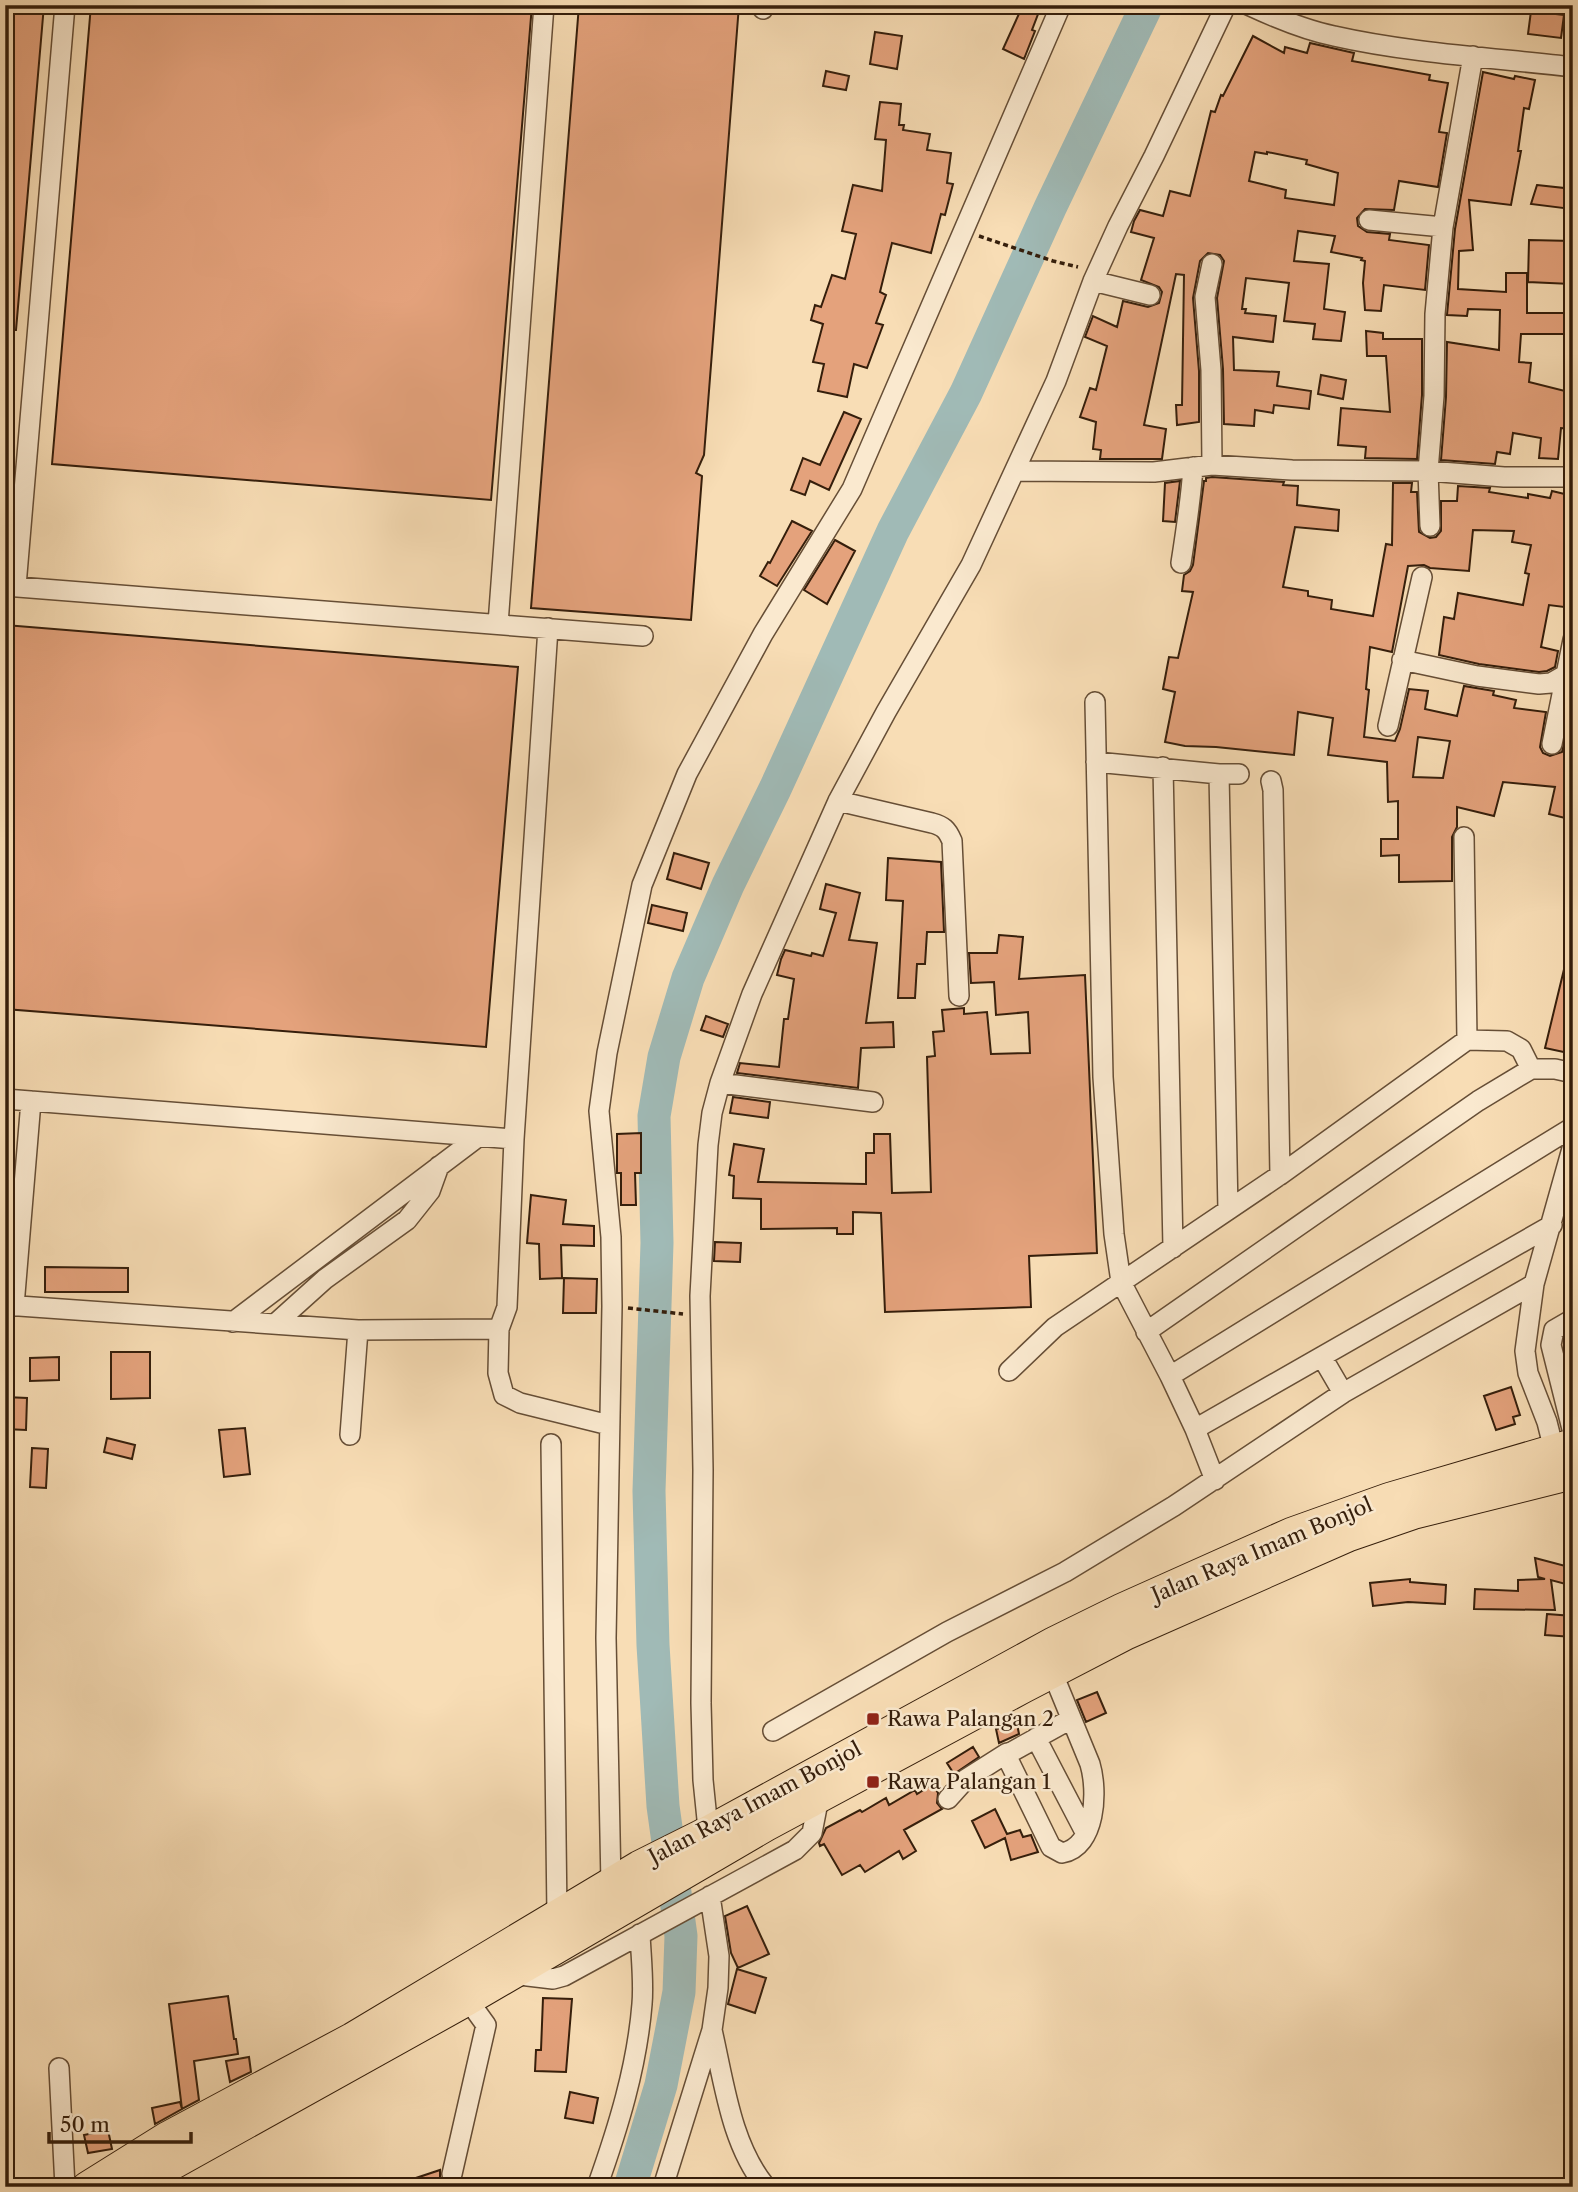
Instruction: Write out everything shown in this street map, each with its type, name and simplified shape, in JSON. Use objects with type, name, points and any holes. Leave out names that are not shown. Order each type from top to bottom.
[{"type":"highway","name":"Jalan Raya Imam Bonjol","points":[[703,1842],[819,1797],[1127,1634],[1349,1536],[1567,1456]]},
{"type":"highway","name":"Jalan Raya Imam Bonjol","points":[[132,2187],[468,2000],[703,1842],[975,1683],[1121,1609],[1291,1533],[1389,1497],[1567,1456]]},
{"type":"highway","name":"Jalan Raya Imam Bonjol","points":[[87,2187],[167,2137],[352,2038],[611,1884],[644,1880]]},
{"type":"street","points":[[65,5],[11,586],[643,636]]},
{"type":"street","points":[[498,624],[544,5]]},
{"type":"street","points":[[611,1884],[606,1651],[611,1237],[599,1111],[605,1064],[642,885],[687,774],[763,634],[852,489],[1061,5]]},
{"type":"street","points":[[703,1842],[700,1296],[708,1145],[712,1113],[720,1083],[752,995],[838,801],[886,712],[965,577],[1056,381],[1096,276],[1226,5]]},
{"type":"street","points":[[1248,5],[1289,23],[1333,36],[1573,67]]},
{"type":"street","points":[[1430,526],[1428,471],[1434,396],[1435,314],[1443,227],[1473,56]]},
{"type":"street","points":[[1369,220],[1443,227]]},
{"type":"street","points":[[1181,563],[1185,527],[1203,466],[1211,370],[1205,297],[1212,264]]},
{"type":"street","points":[[1096,276],[1150,295]]},
{"type":"street","points":[[1015,471],[1154,472],[1203,466],[1573,477]]},
{"type":"street","points":[[1388,726],[1422,577]]},
{"type":"street","points":[[548,628],[514,1139],[507,1307],[499,1329],[498,1373],[504,1395],[520,1403],[609,1425]]},
{"type":"street","points":[[1552,744],[1569,676],[1573,640]]},
{"type":"street","points":[[1402,660],[1477,676],[1539,684],[1569,676]]},
{"type":"street","points":[[1095,702],[1103,1077],[1114,1234],[1121,1282],[1170,1376],[1215,1479]]},
{"type":"street","points":[[1096,762],[1229,774],[1228,1210]]},
{"type":"street","points":[[1163,767],[1173,1248]]},
{"type":"street","points":[[1271,780],[1280,1175]]},
{"type":"street","points":[[838,801],[943,826],[948,832],[952,841],[959,996]]},
{"type":"street","points":[[1464,837],[1467,1040]]},
{"type":"street","points":[[1009,1371],[1055,1327],[1280,1175],[1467,1040],[1507,1041],[1521,1049],[1531,1069]]},
{"type":"street","points":[[1146,1332],[1478,1101],[1531,1069],[1555,1069],[1573,1073]]},
{"type":"street","points":[[720,1083],[873,1102]]},
{"type":"street","points":[[5,1099],[514,1139]]},
{"type":"street","points":[[31,1101],[10,1306],[358,1330],[499,1329]]},
{"type":"street","points":[[1170,1376],[1573,1127]]},
{"type":"street","points":[[233,1322],[478,1137]]},
{"type":"street","points":[[1567,1456],[1547,1422],[1528,1373],[1525,1351],[1534,1284],[1573,1145]]},
{"type":"street","points":[[275,1324],[325,1279],[407,1220],[430,1191],[439,1167]]},
{"type":"street","points":[[1195,1429],[1552,1225]]},
{"type":"street","points":[[773,1731],[935,1638],[1065,1572],[1215,1479],[1343,1393],[1534,1284]]},
{"type":"street","points":[[1567,1456],[1551,1334],[1573,1319]]},
{"type":"street","points":[[350,1435],[358,1330]]},
{"type":"street","points":[[1322,1357],[1343,1393]]},
{"type":"street","points":[[551,1444],[557,1914]]},
{"type":"street","points":[[1007,1753],[1007,1760],[1051,1847],[1062,1853],[1070,1852],[1080,1843],[1093,1814],[1095,1780],[1053,1674]]},
{"type":"street","points":[[948,1799],[966,1779],[1007,1753],[1071,1719]]},
{"type":"street","points":[[1036,1738],[1085,1832]]},
{"type":"street","name":"Jalan Raya Imam Bonjol","points":[[510,1974],[553,1979],[564,1976],[795,1850],[812,1833],[819,1797]]},
{"type":"street","points":[[663,2187],[712,2030],[718,1988],[719,1956],[704,1900]]},
{"type":"street","points":[[597,2187],[623,2106],[637,2046],[643,2001],[644,1932]]},
{"type":"street","points":[[452,2174],[486,2025],[468,2000]]},
{"type":"street","points":[[712,2030],[743,2148],[766,2187]]},
{"type":"street","points":[[59,2068],[65,2187]]},
{"type":"path","points":[[993,241],[1096,276]]},
{"type":"path","points":[[639,1309],[680,1313]]},
{"type":"building","points":[[5,5],[44,5],[16,330],[5,330]]},
{"type":"building","points":[[91,5],[532,5],[491,500],[52,464]]},
{"type":"building","points":[[579,5],[739,5],[704,455],[696,473],[702,476],[691,620],[531,608]]},
{"type":"building","points":[[1023,5],[1040,9],[1024,59],[1003,49]]},
{"type":"building","points":[[1531,11],[1564,15],[1561,38],[1528,34]]},
{"type":"building","points":[[875,32],[902,36],[897,69],[870,64]]},
{"type":"building","points":[[1253,36],[1284,53],[1285,47],[1307,53],[1310,43],[1354,53],[1352,61],[1430,75],[1429,80],[1448,83],[1439,132],[1447,133],[1438,187],[1399,181],[1394,210],[1365,209],[1357,218],[1358,226],[1367,232],[1390,234],[1389,240],[1429,245],[1425,290],[1384,285],[1381,311],[1365,310],[1365,261],[1361,260],[1362,258],[1331,252],[1335,236],[1298,231],[1294,261],[1329,264],[1324,309],[1345,312],[1341,341],[1313,339],[1315,324],[1284,321],[1289,283],[1246,278],[1242,309],[1246,309],[1245,313],[1276,316],[1273,342],[1233,337],[1234,370],[1279,372],[1277,386],[1311,391],[1309,409],[1274,405],[1273,413],[1255,410],[1254,426],[1224,424],[1217,298],[1224,261],[1220,255],[1208,253],[1200,261],[1193,298],[1199,371],[1199,422],[1177,425],[1176,405],[1182,405],[1184,275],[1176,274],[1144,425],[1166,429],[1162,459],[1100,459],[1101,450],[1093,449],[1096,422],[1080,417],[1090,388],[1096,390],[1107,346],[1085,337],[1093,316],[1117,327],[1123,301],[1148,307],[1159,303],[1162,292],[1159,287],[1141,280],[1154,238],[1131,232],[1134,221],[1140,210],[1163,216],[1170,191],[1190,196],[1211,111],[1215,112],[1221,95],[1223,96]],"holes":[[[1255,152],[1307,160],[1306,164],[1338,173],[1334,205],[1285,198],[1286,190],[1249,181]]]},
{"type":"building","points":[[826,71],[849,76],[846,90],[823,86]]},
{"type":"building","points":[[1483,72],[1514,79],[1515,76],[1535,80],[1529,109],[1524,108],[1518,151],[1521,151],[1511,205],[1469,200],[1473,250],[1459,251],[1458,289],[1506,292],[1506,273],[1527,273],[1527,313],[1567,313],[1567,334],[1521,334],[1519,362],[1531,363],[1529,382],[1573,393],[1573,429],[1561,428],[1558,459],[1539,458],[1541,438],[1513,433],[1510,454],[1497,452],[1495,464],[1441,460],[1447,342],[1499,350],[1500,310],[1468,309],[1467,316],[1447,315],[1455,229]]},
{"type":"building","points":[[880,102],[901,104],[899,125],[904,125],[903,130],[930,134],[927,150],[951,153],[947,183],[953,184],[945,215],[941,214],[931,253],[892,243],[880,292],[886,295],[876,323],[883,325],[867,368],[854,364],[847,397],[818,391],[824,364],[813,362],[823,324],[811,320],[815,305],[821,307],[832,275],[845,279],[856,234],[842,231],[853,185],[882,191],[886,140],[875,139]]},
{"type":"building","points":[[1537,185],[1573,189],[1571,209],[1531,204]]},
{"type":"building","points":[[1529,240],[1573,241],[1571,284],[1528,282]]},
{"type":"building","points":[[1366,331],[1383,333],[1383,339],[1422,339],[1422,395],[1417,459],[1365,458],[1366,447],[1338,445],[1341,408],[1390,412],[1386,356],[1367,356]]},
{"type":"building","points":[[1321,375],[1346,380],[1343,399],[1318,394]]},
{"type":"building","points":[[844,412],[861,419],[829,490],[810,481],[805,495],[791,490],[803,458],[820,465]]},
{"type":"building","points":[[1206,478],[1284,482],[1283,485],[1298,486],[1297,505],[1339,510],[1338,531],[1295,527],[1283,587],[1308,591],[1308,596],[1332,600],[1331,609],[1373,616],[1386,544],[1392,545],[1393,483],[1412,483],[1411,492],[1417,492],[1419,532],[1430,538],[1436,537],[1441,531],[1441,501],[1457,501],[1458,486],[1490,488],[1489,492],[1528,498],[1528,494],[1550,498],[1552,491],[1573,496],[1573,570],[1564,607],[1549,605],[1541,647],[1558,651],[1555,667],[1539,672],[1479,664],[1439,655],[1444,617],[1454,619],[1458,593],[1523,605],[1529,574],[1525,573],[1531,545],[1512,542],[1514,531],[1473,530],[1469,571],[1430,568],[1424,565],[1408,566],[1392,652],[1370,647],[1364,737],[1395,741],[1409,689],[1428,691],[1425,709],[1457,716],[1464,686],[1494,691],[1493,695],[1516,700],[1514,708],[1546,712],[1540,747],[1543,753],[1550,756],[1562,752],[1573,714],[1573,820],[1549,814],[1555,787],[1503,782],[1494,816],[1457,807],[1457,827],[1452,837],[1452,881],[1399,882],[1399,855],[1381,856],[1381,839],[1398,839],[1398,801],[1388,802],[1387,762],[1328,755],[1333,718],[1298,712],[1294,755],[1165,742],[1175,692],[1163,689],[1169,657],[1178,658],[1193,592],[1182,591],[1184,575],[1193,565]],"holes":[[[1418,737],[1450,741],[1443,778],[1413,777]]]},
{"type":"building","points":[[1180,481],[1175,522],[1163,521],[1165,483]]},
{"type":"building","points":[[792,521],[812,531],[777,586],[760,576],[768,562],[770,563]]},
{"type":"building","points":[[835,540],[855,551],[827,604],[804,590]]},
{"type":"building","points":[[5,625],[518,667],[486,1047],[5,1009]]},
{"type":"building","points":[[674,853],[709,863],[701,889],[667,879]]},
{"type":"building","points":[[888,858],[941,862],[944,932],[927,932],[925,964],[917,964],[915,998],[898,998],[903,901],[886,900]]},
{"type":"building","points":[[826,884],[860,893],[849,940],[877,943],[866,1023],[893,1022],[894,1047],[861,1048],[858,1088],[737,1073],[740,1063],[779,1067],[784,1019],[788,1019],[794,979],[777,975],[781,959],[785,950],[823,956],[836,913],[820,909]]},
{"type":"building","points":[[652,905],[687,913],[683,931],[648,923]]},
{"type":"building","points":[[999,935],[1023,937],[1019,979],[1085,975],[1097,1253],[1029,1256],[1031,1307],[885,1312],[881,1213],[853,1212],[853,1234],[837,1234],[837,1228],[761,1229],[761,1199],[733,1198],[734,1176],[729,1175],[734,1144],[764,1149],[758,1182],[866,1184],[866,1153],[874,1153],[874,1134],[890,1134],[892,1193],[931,1192],[927,1057],[935,1056],[933,1032],[944,1031],[942,1010],[964,1008],[964,1014],[987,1012],[991,1054],[1030,1053],[1028,1012],[996,1015],[994,982],[971,983],[969,953],[997,953]]},
{"type":"building","points":[[1567,957],[1573,958],[1573,1054],[1545,1048]]},
{"type":"building","points":[[706,1016],[728,1024],[723,1037],[701,1030]]},
{"type":"building","points":[[733,1097],[770,1102],[768,1118],[730,1113]]},
{"type":"building","points":[[641,1133],[641,1173],[635,1173],[636,1205],[621,1205],[621,1173],[617,1173],[617,1134]]},
{"type":"building","points":[[531,1195],[566,1200],[563,1224],[594,1226],[594,1246],[561,1245],[562,1278],[540,1279],[539,1244],[527,1243]]},
{"type":"building","points":[[715,1242],[741,1243],[740,1262],[714,1261]]},
{"type":"building","points":[[45,1267],[128,1268],[128,1292],[45,1292]]},
{"type":"building","points":[[564,1278],[597,1279],[596,1313],[563,1313]]},
{"type":"building","points":[[111,1352],[150,1352],[150,1398],[111,1399]]},
{"type":"building","points":[[59,1357],[59,1380],[30,1381],[30,1358]]},
{"type":"building","points":[[1511,1387],[1520,1415],[1513,1417],[1515,1424],[1496,1430],[1484,1396]]},
{"type":"building","points":[[5,1397],[27,1398],[26,1430],[5,1429]]},
{"type":"building","points":[[245,1428],[250,1474],[224,1477],[219,1430]]},
{"type":"building","points":[[107,1438],[135,1445],[132,1459],[104,1452]]},
{"type":"building","points":[[32,1448],[48,1449],[46,1488],[30,1487]]},
{"type":"building","points":[[1535,1558],[1573,1568],[1573,1586],[1551,1580],[1555,1610],[1474,1609],[1475,1589],[1518,1591],[1518,1580],[1545,1579],[1538,1577]]},
{"type":"building","points":[[1410,1579],[1410,1582],[1446,1585],[1445,1604],[1408,1602],[1373,1606],[1370,1583]]},
{"type":"building","points":[[1547,1614],[1573,1616],[1573,1637],[1545,1635]]},
{"type":"building","points":[[1097,1692],[1106,1713],[1086,1722],[1077,1700]]},
{"type":"building","points":[[1017,1724],[1019,1734],[999,1743],[996,1729]]},
{"type":"building","points":[[973,1747],[979,1757],[954,1774],[947,1763]]},
{"type":"building","points":[[933,1784],[938,1793],[937,1803],[942,1809],[904,1830],[916,1851],[903,1859],[899,1851],[865,1872],[860,1865],[842,1875],[824,1844],[820,1846],[826,1828],[886,1798],[889,1805],[915,1790],[917,1794]]},
{"type":"building","points":[[995,1809],[1007,1834],[1020,1830],[1023,1837],[1031,1835],[1038,1852],[1011,1860],[1005,1838],[985,1848],[972,1821]]},
{"type":"building","points":[[747,1906],[769,1954],[738,1968],[731,1953],[725,1916]]},
{"type":"building","points":[[737,1969],[766,1978],[755,2013],[728,2004]]},
{"type":"building","points":[[228,1996],[238,2054],[194,2061],[199,2100],[182,2109],[169,2004]]},
{"type":"building","points":[[543,1998],[572,1999],[566,2072],[535,2071],[536,2050],[541,2050]]},
{"type":"building","points":[[249,2057],[251,2072],[230,2082],[226,2061]]},
{"type":"building","points":[[570,2092],[598,2098],[593,2123],[565,2118]]},
{"type":"building","points":[[180,2102],[182,2109],[155,2124],[152,2108]]},
{"type":"building","points":[[108,2130],[112,2149],[88,2153],[84,2135]]},
{"type":"building","points":[[440,2170],[443,2182],[453,2187],[399,2187],[398,2184]]},
{"type":"waterway","points":[[630,2187],[661,2085],[679,1992],[681,1936],[663,1806],[653,1645],[649,1491],[657,1243],[654,1116],[664,1057],[688,978],[728,885],[893,531],[966,393],[1147,5]]},
{"type":"place","name":"Rawa Palangan 2","points":[[873,1719]]},
{"type":"place","name":"Rawa Palangan 1","points":[[873,1782]]}]
